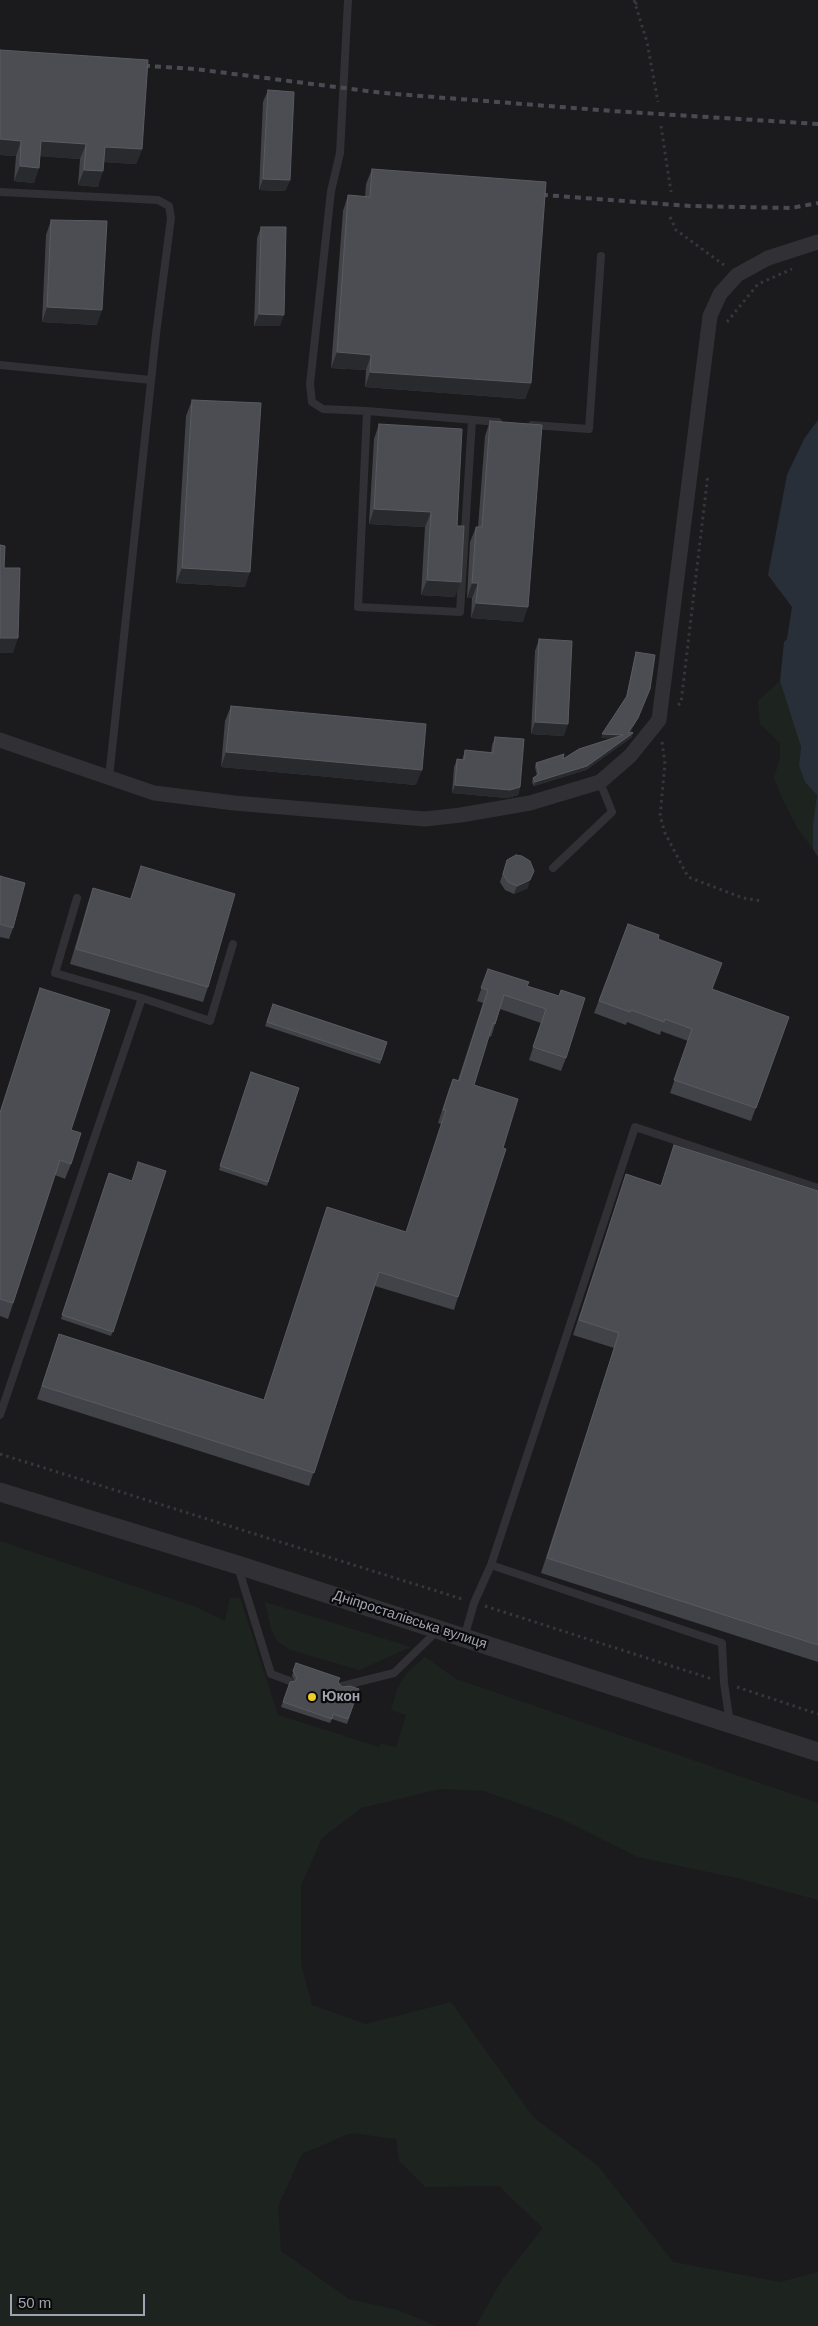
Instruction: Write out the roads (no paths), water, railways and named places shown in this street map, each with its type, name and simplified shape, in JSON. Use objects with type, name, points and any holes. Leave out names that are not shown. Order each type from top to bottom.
[{"type":"street","points":[[0,740],[154,793],[234,804],[425,819],[461,816],[530,803],[600,782],[630,756],[659,720],[710,316],[720,294],[737,275],[768,258],[818,242]]},
{"type":"street","name":"Дніпросталівська вулиця","points":[[0,1492],[238,1565],[818,1752]]},
{"type":"lane","points":[[348,0],[340,153],[331,191],[310,384],[312,402],[323,409],[367,410],[511,423]]},
{"type":"lane","points":[[0,192],[158,200],[169,206],[171,218],[151,380],[109,778]]},
{"type":"lane","points":[[521,424],[589,430],[602,256]]},
{"type":"lane","points":[[0,365],[151,380]]},
{"type":"lane","points":[[367,410],[358,607],[460,612],[472,420]]},
{"type":"lane","points":[[553,868],[612,812],[600,782]]},
{"type":"lane","points":[[77,898],[55,973],[142,998],[210,1021],[233,944]]},
{"type":"lane","points":[[0,1415],[142,998]]},
{"type":"lane","points":[[464,1638],[474,1603],[491,1565],[635,1127],[818,1188]]},
{"type":"lane","points":[[238,1565],[272,1674],[290,1681]]},
{"type":"lane","points":[[491,1565],[722,1643],[724,1683],[730,1723]]},
{"type":"lane","points":[[342,1686],[394,1672],[439,1630]]},
{"type":"railway","points":[[133,65],[195,69],[383,93],[612,111],[818,124]]},
{"type":"railway","points":[[531,194],[690,206],[791,208],[818,203]]},
{"type":"place","name":"Юкон","points":[[312,1697]]}]
